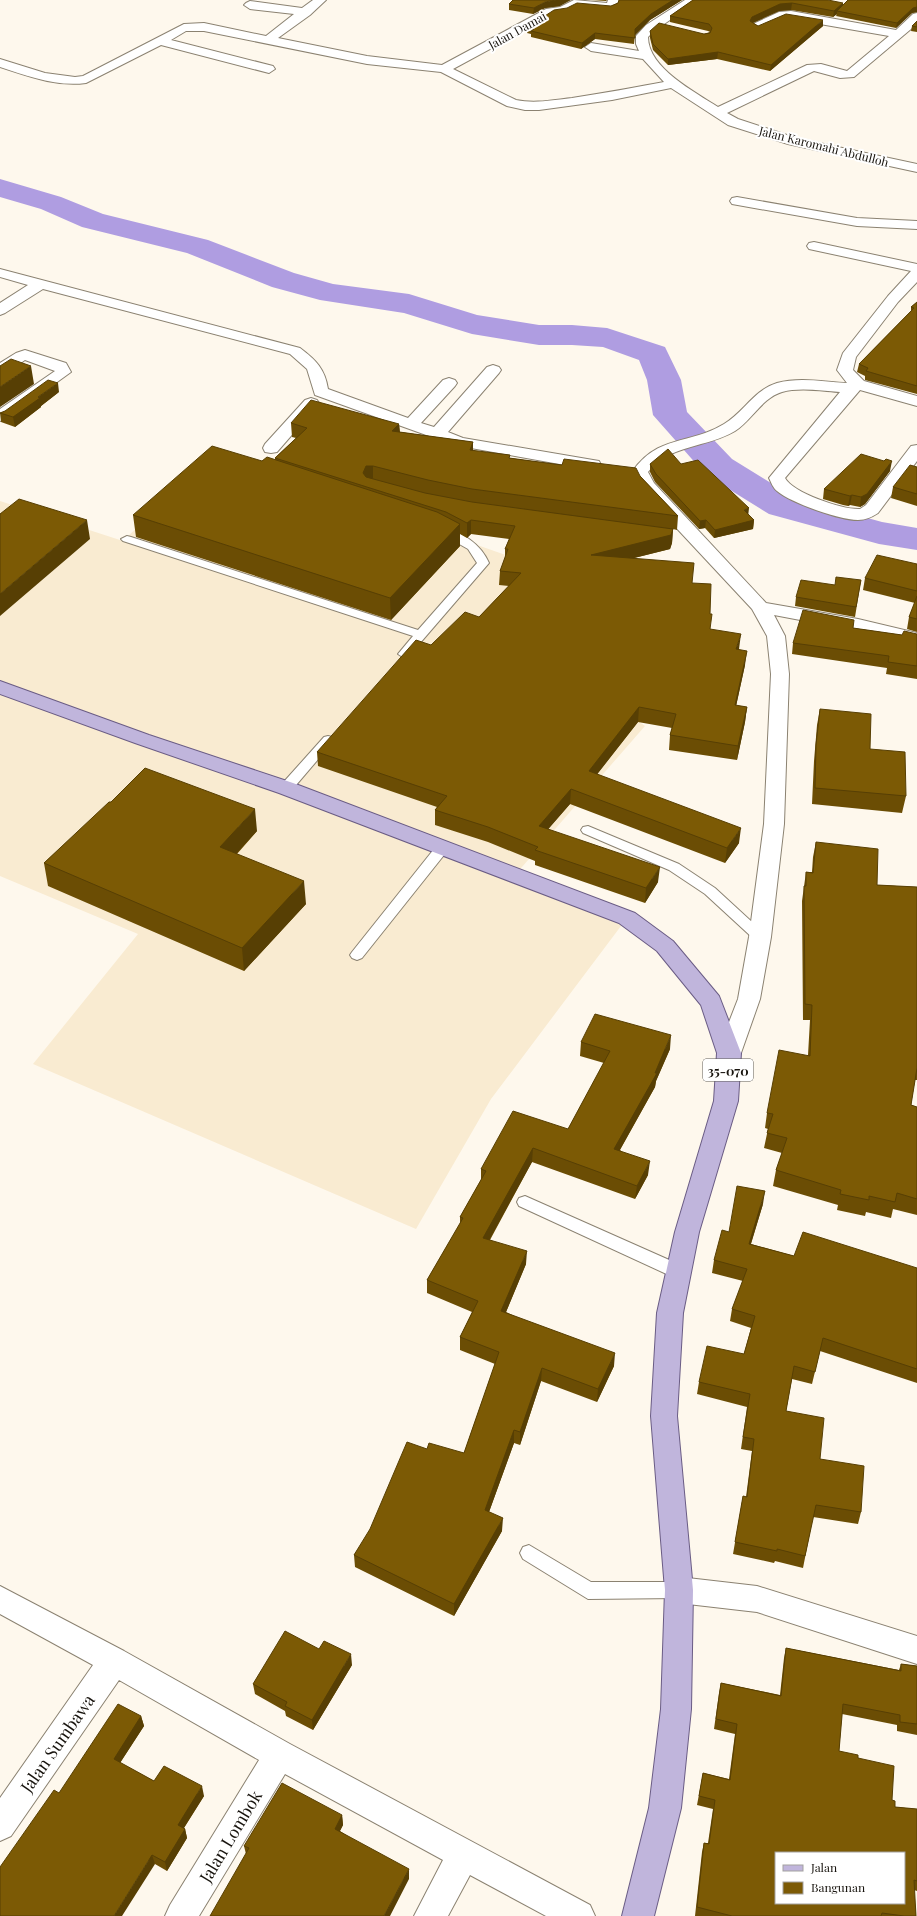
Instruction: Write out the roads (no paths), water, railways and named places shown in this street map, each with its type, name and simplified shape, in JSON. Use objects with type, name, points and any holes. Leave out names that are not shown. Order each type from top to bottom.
[{"type":"main road","name":"35-070","points":[[0,687],[142,739],[286,788],[627,918],[665,946],[711,1002],[729,1053],[726,1100],[687,1232],[670,1313],[664,1416],[679,1590],[676,1709],[665,1808],[638,1916]]},
{"type":"street","points":[[269,40],[320,0]]},
{"type":"street","name":"Jalan Damai","points":[[444,69],[550,12],[563,10],[574,4],[610,7],[612,6],[614,0]]},
{"type":"street","name":"Jalan Karomahi Abdulloh","points":[[693,0],[655,24],[642,36],[642,44],[647,56],[673,84],[733,122],[793,141],[917,168]]},
{"type":"street","points":[[250,5],[306,12]]},
{"type":"street","points":[[757,27],[783,15],[791,15],[899,34]]},
{"type":"street","points":[[718,112],[810,68],[818,67],[841,74],[850,74],[899,34],[917,17]]},
{"type":"street","points":[[655,24],[669,27]]},
{"type":"street","points":[[0,63],[74,82],[86,79],[184,28],[204,27],[367,60],[444,69],[512,103],[525,106],[539,106],[612,96],[673,84]]},
{"type":"street","points":[[161,41],[269,69]]},
{"type":"street","points":[[591,47],[647,56]]},
{"type":"street","points":[[737,201],[857,222],[917,224]]},
{"type":"street","points":[[814,246],[917,268]]},
{"type":"street","points":[[855,386],[845,370],[848,356],[893,299],[917,273]]},
{"type":"street","points":[[2,275],[295,351],[312,363],[319,373],[321,392],[271,448]]},
{"type":"street","points":[[0,310],[40,284]]},
{"type":"street","points":[[0,370],[21,356],[25,356],[60,366],[63,372],[0,416]]},
{"type":"street","points":[[437,434],[493,370]]},
{"type":"street","points":[[410,425],[449,383]]},
{"type":"street","points":[[855,386],[780,473],[777,478],[782,487],[796,496],[827,508],[846,514],[863,515],[872,509],[917,450]]},
{"type":"street","points":[[625,470],[644,464],[651,457],[665,450],[729,428],[764,396],[781,387],[855,386],[917,401]]},
{"type":"street","points":[[321,392],[460,442],[488,448],[625,470],[646,485],[760,607],[776,636],[780,674],[774,824],[760,937],[749,998],[729,1053]]},
{"type":"street","points":[[674,537],[698,540]]},
{"type":"street","points":[[760,607],[908,636]]},
{"type":"street","points":[[679,1590],[757,1599],[917,1649]]},
{"type":"street","points":[[0,1599],[114,1661],[279,1755],[579,1916]]},
{"type":"street","name":"Jalan Sumbawa","points":[[0,1825],[114,1661]]},
{"type":"street","name":"Jalan Lombok","points":[[181,1916],[279,1755]]},
{"type":"street","points":[[430,1916],[464,1854]]},
{"type":"lane","points":[[395,665],[483,563],[475,549],[464,541],[435,527]]},
{"type":"lane","points":[[127,539],[421,635]]},
{"type":"lane","points":[[286,788],[338,729]]},
{"type":"lane","points":[[588,830],[674,867],[710,891],[760,937]]},
{"type":"lane","points":[[357,955],[443,847]]},
{"type":"lane","points":[[525,1202],[679,1272]]},
{"type":"lane","points":[[529,1553],[588,1591],[679,1590]]},
{"type":"waterway","points":[[0,188],[51,203],[93,221],[197,246],[283,280],[331,293],[409,304],[472,324],[539,335],[572,335],[607,338],[653,354],[664,380],[670,415],[719,467],[782,506],[879,533],[917,539]]}]
